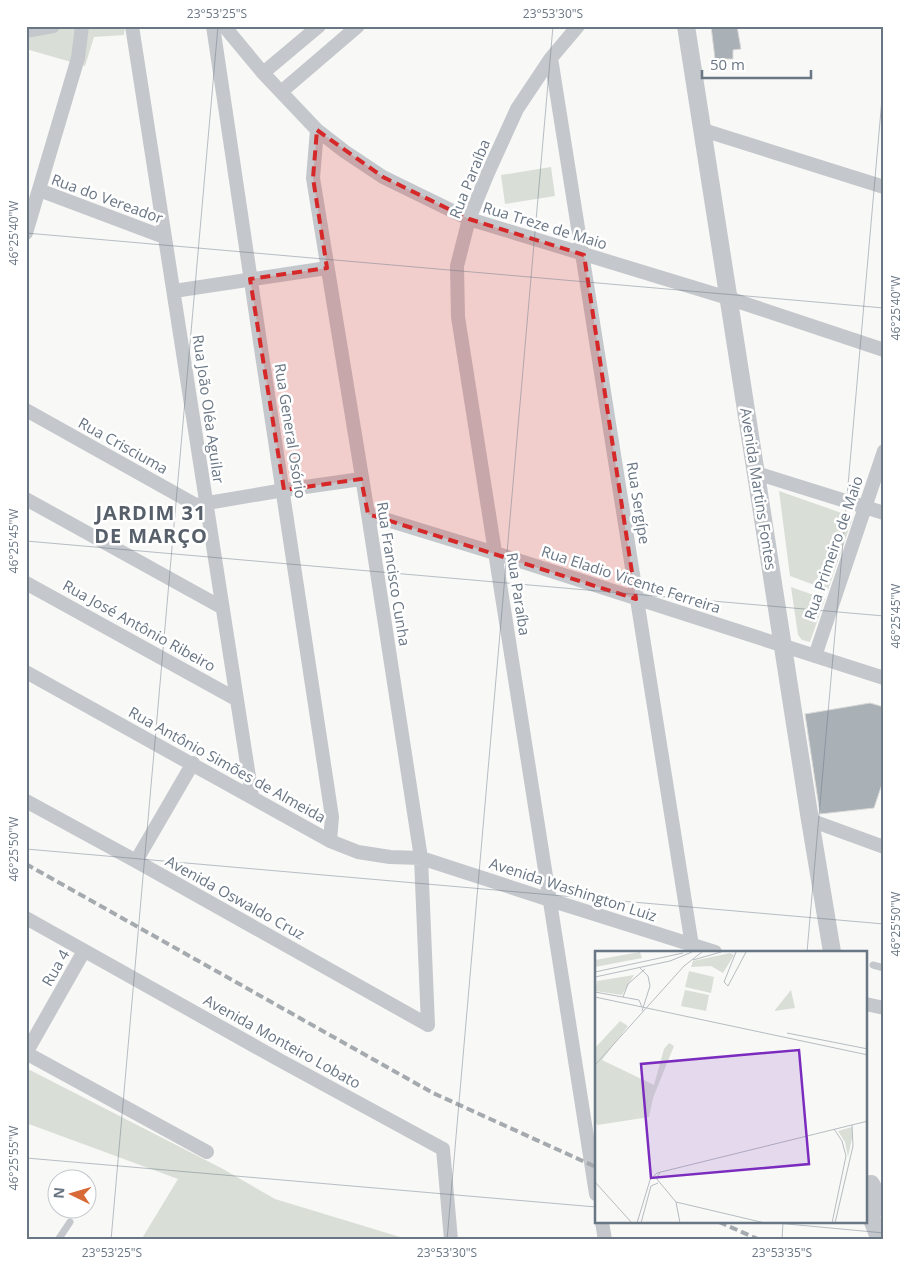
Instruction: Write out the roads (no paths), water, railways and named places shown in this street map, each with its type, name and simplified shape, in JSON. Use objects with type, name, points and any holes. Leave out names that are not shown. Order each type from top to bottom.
[{"type":"street","points":[[26,30],[53,26]]},
{"type":"street","points":[[26,233],[78,58],[82,26]]},
{"type":"street","name":"Rua João Oléa Aguilar","points":[[132,26],[164,237],[174,290],[221,607],[252,796]]},
{"type":"street","name":"Rua General Osório","points":[[213,26],[332,817],[330,841]]},
{"type":"street","name":"Rua Treze de Maio","points":[[224,26],[263,73],[318,130],[383,177],[470,219],[728,298],[884,350]]},
{"type":"street","points":[[263,73],[319,26]]},
{"type":"street","points":[[281,92],[358,26]]},
{"type":"street","name":"Rua Paraíba","points":[[578,26],[551,58],[516,109],[470,219],[457,266],[458,317],[595,1188]]},
{"type":"street","name":"Avenida Martins Fontes","points":[[686,26],[832,951]]},
{"type":"street","name":"Rua Sergípe","points":[[551,58],[584,255],[636,599],[692,948]]},
{"type":"street","name":"Rua Francisco Cunha","points":[[318,130],[314,178],[421,858],[428,1025]]},
{"type":"street","points":[[703,130],[884,187]]},
{"type":"street","name":"Rua do Vereador","points":[[39,190],[164,237]]},
{"type":"street","points":[[174,290],[327,268]]},
{"type":"street","name":"Rua Crisciuma","points":[[26,410],[196,505],[205,504]]},
{"type":"street","name":"Rua Primeiro de Maio","points":[[815,656],[884,451]]},
{"type":"street","points":[[756,473],[884,513]]},
{"type":"street","points":[[205,504],[361,479]]},
{"type":"street","points":[[26,499],[221,607]]},
{"type":"street","name":"Rua Eladio Vicente Ferreira","points":[[368,514],[884,678]]},
{"type":"street","name":"Rua José Antônio Ribeiro","points":[[26,583],[236,698]]},
{"type":"street","name":"Rua Antônio Simões de Almeida","points":[[26,672],[330,841],[358,852],[390,857],[421,858]]},
{"type":"street","points":[[136,861],[192,763]]},
{"type":"street","name":"Avenida Oswaldo Cruz","points":[[26,802],[136,861],[428,1025]]},
{"type":"street","points":[[810,820],[884,847]]},
{"type":"street","name":"Avenida Washington Luiz","points":[[421,858],[692,948],[709,951]]},
{"type":"street","name":"Avenida Monteiro Lobato","points":[[26,918],[443,1149],[451,1240]]},
{"type":"street","name":"Rua 4","points":[[26,1053],[84,951]]},
{"type":"street","points":[[868,1004],[884,1007]]},
{"type":"street","points":[[26,1053],[208,1152]]},
{"type":"street","points":[[868,1180],[884,1208]]},
{"type":"street","points":[[868,1198],[871,1217],[880,1240]]},
{"type":"street","points":[[602,1224],[605,1240]]},
{"type":"lane","points":[[874,964],[884,968]]},
{"type":"lane","points":[[58,1240],[70,1222]]},
{"type":"railway","points":[[26,864],[433,1093],[595,1167]]},
{"type":"railway","points":[[724,1224],[760,1240]]},
{"type":"district","name":"JARDIM 31 DE MARÇO","points":[[151,524]]}]
